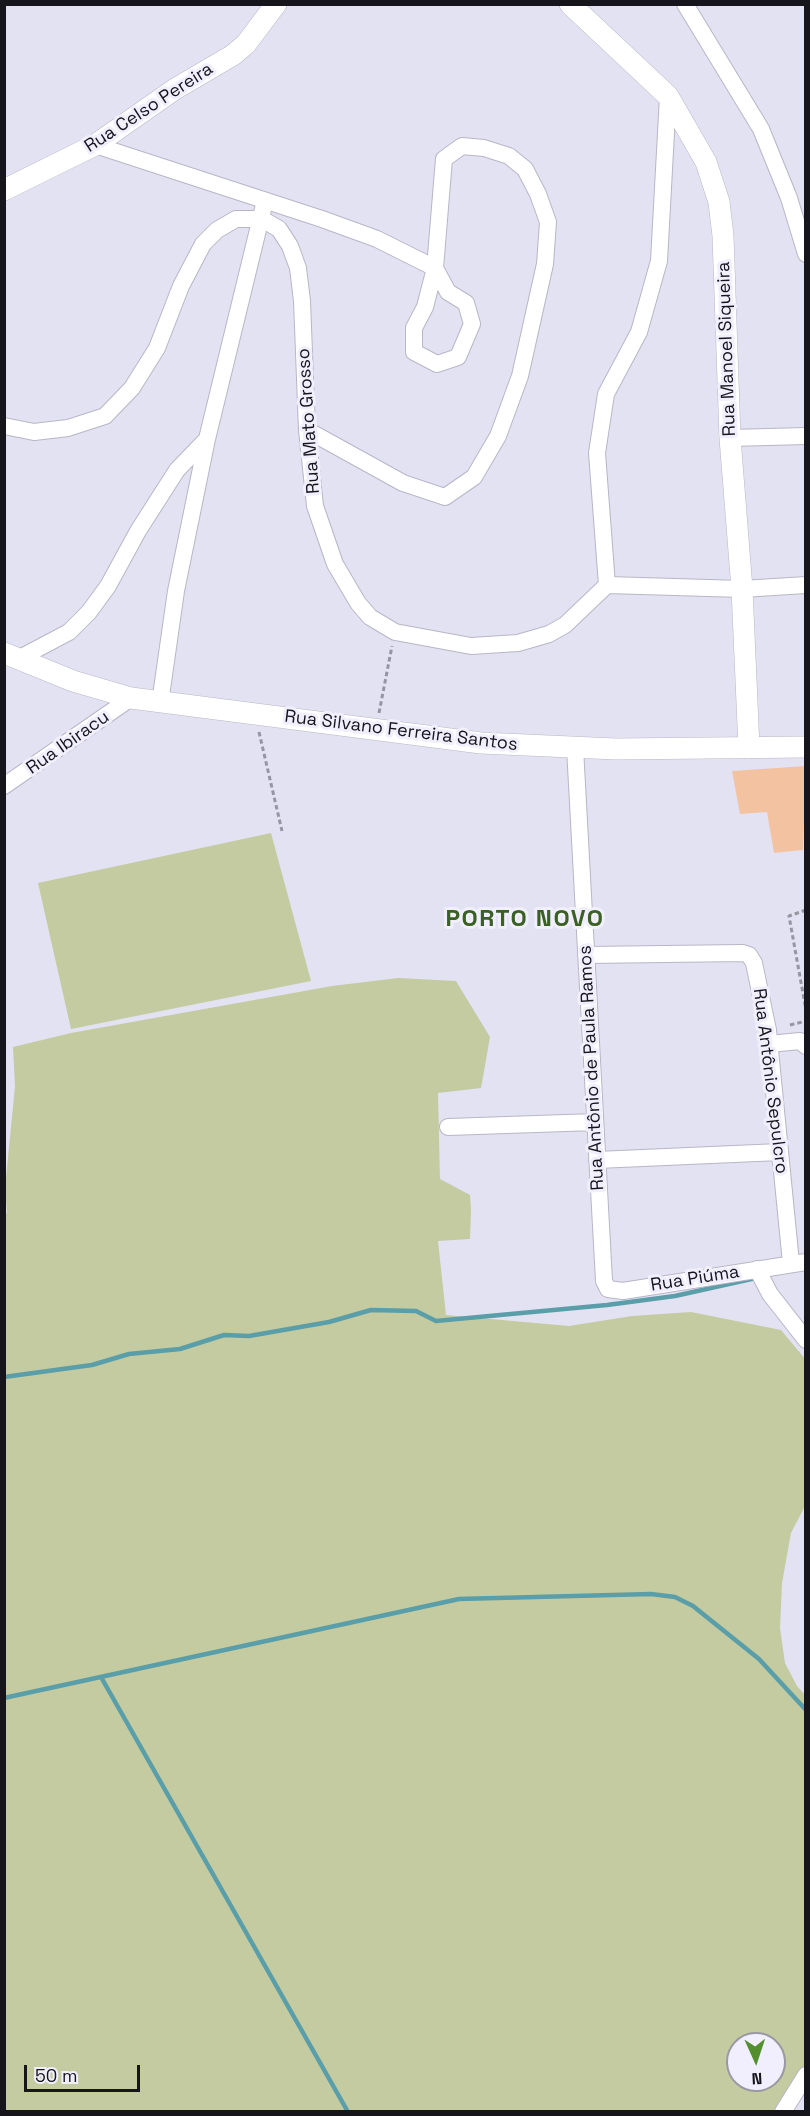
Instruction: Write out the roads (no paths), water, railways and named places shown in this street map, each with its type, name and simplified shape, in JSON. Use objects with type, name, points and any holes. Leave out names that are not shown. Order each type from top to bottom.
[{"type":"street","name":"Rua Celso Pereira","points":[[4,190],[95,145],[175,89],[233,55],[246,44],[276,4]]},
{"type":"street","name":"Rua Manoel Siqueira","points":[[570,4],[576,13],[668,96],[706,162],[719,202],[723,236],[730,438],[742,590],[749,748]]},
{"type":"street","points":[[685,4],[762,129],[789,198],[806,254]]},
{"type":"street","points":[[668,96],[659,261],[639,332],[606,394],[597,453],[607,585],[742,590],[806,585]]},
{"type":"street","points":[[95,145],[377,239],[435,268],[448,292],[466,303],[472,324],[458,357],[437,364],[414,352],[414,328],[425,307],[435,268],[444,159],[462,146],[484,148],[509,156],[525,169],[538,194],[548,222],[545,264],[520,376],[498,436],[474,477],[445,497],[403,483],[308,430]]},
{"type":"street","points":[[160,703],[176,591],[207,439],[265,201]]},
{"type":"street","points":[[4,426],[34,432],[68,429],[105,416],[132,388],[157,348],[181,286],[203,244],[217,230],[236,219],[262,219]]},
{"type":"street","name":"Rua Mato Grosso","points":[[262,219],[279,228],[290,246],[298,268],[315,506],[335,564],[358,603],[370,617],[395,632],[471,646],[518,643],[549,634],[565,625],[607,585]]},
{"type":"street","points":[[730,438],[806,436]]},
{"type":"street","points":[[11,656],[69,632],[89,612],[108,586],[138,531],[177,470],[207,439]]},
{"type":"street","name":"Rua Silvano Ferreira Santos","points":[[11,656],[73,681],[131,698],[481,743],[575,748],[806,747]]},
{"type":"street","name":"Rua Ibiracu","points":[[4,786],[131,698]]},
{"type":"street","name":"Rua Antônio de Paula Ramos","points":[[575,748],[604,1281]]},
{"type":"street","name":"Rua Antônio Sepulcro","points":[[586,955],[743,953],[749,955],[754,963],[769,1044],[780,1152],[798,1262]]},
{"type":"street","points":[[769,1044],[800,1041],[806,1046]]},
{"type":"street","points":[[448,1127],[595,1122]]},
{"type":"street","points":[[597,1160],[780,1152]]},
{"type":"street","name":"Rua Piúma","points":[[604,1281],[608,1289],[623,1291],[798,1262]]},
{"type":"street","points":[[757,1269],[770,1294],[806,1340]]},
{"type":"street","points":[[783,2112],[806,2075]]},
{"type":"waterway","points":[[4,1377],[92,1365],[129,1354],[180,1349],[224,1335],[249,1336],[329,1322],[371,1310],[416,1311],[436,1321],[607,1305],[675,1296],[756,1278]]},
{"type":"waterway","points":[[4,1698],[459,1599],[651,1594],[675,1597],[693,1606],[759,1659],[806,1710]]},
{"type":"waterway","points":[[101,1677],[348,2112]]},
{"type":"district","name":"PORTO NOVO","points":[[525,919]]}]
